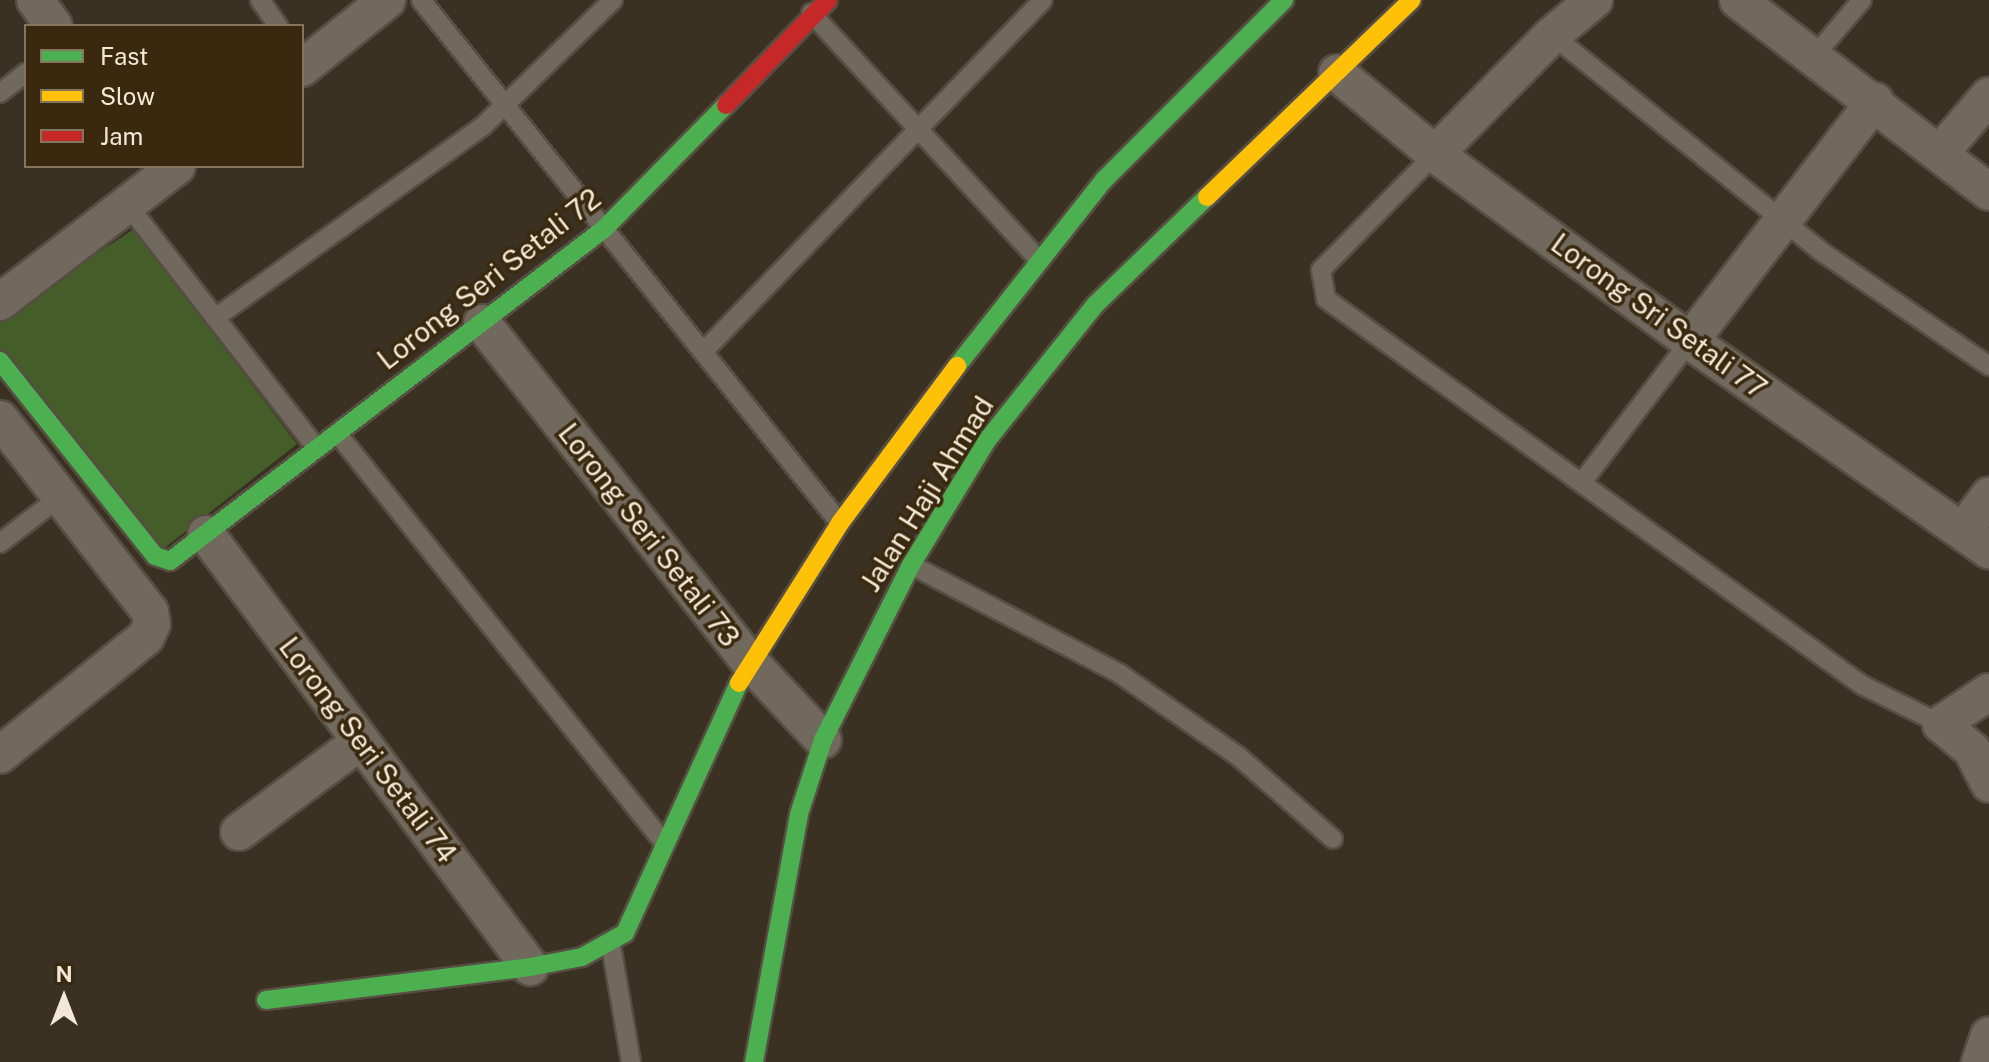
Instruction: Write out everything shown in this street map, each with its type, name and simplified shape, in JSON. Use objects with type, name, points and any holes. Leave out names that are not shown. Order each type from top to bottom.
[{"type":"street","points":[[35,0],[53,24]]},
{"type":"street","points":[[304,63],[387,0]]},
{"type":"street","name":"Lorong Seri Setali 72","points":[[0,361],[155,556],[170,561],[604,229],[828,0]]},
{"type":"street","points":[[266,1000],[431,983],[530,967],[582,957],[611,945],[625,933],[749,661],[840,523],[1038,259],[1104,180],[1284,0]]},
{"type":"street","name":"Jalan Haji Ahmad","points":[[754,1062],[799,814],[823,740],[911,565],[988,439],[1095,305],[1412,0]]},
{"type":"street","points":[[1435,154],[1552,35],[1594,0]]},
{"type":"street","points":[[1738,0],[1815,55],[1989,192]]},
{"type":"street","name":"Lorong Sri Setali 77","points":[[1337,73],[1435,154],[1690,341],[1976,540]]},
{"type":"street","points":[[1941,152],[1989,96]]},
{"type":"street","points":[[1690,341],[1875,101]]},
{"type":"street","points":[[0,302],[127,204],[163,170]]},
{"type":"street","name":"Lorong Seri Setali 73","points":[[482,323],[749,661],[823,740]]},
{"type":"street","points":[[0,419],[150,612],[152,624],[146,637],[0,755]]},
{"type":"street","points":[[1976,540],[1989,496]]},
{"type":"street","name":"Lorong Seri Setali 74","points":[[206,534],[530,967]]},
{"type":"street","points":[[1989,692],[1941,724],[1972,750],[1989,784]]},
{"type":"street","points":[[239,832],[361,741]]},
{"type":"street","points":[[1980,1062],[1989,1036]]},
{"type":"lane","points":[[260,0],[277,24]]},
{"type":"lane","points":[[421,0],[840,523]]},
{"type":"lane","points":[[215,318],[506,107],[613,0]]},
{"type":"lane","points":[[797,0],[1038,259]]},
{"type":"lane","points":[[703,352],[1043,0]]},
{"type":"lane","points":[[1815,55],[1862,0]]},
{"type":"lane","points":[[1552,35],[1785,218],[1819,250],[1989,366]]},
{"type":"lane","points":[[0,93],[24,75]]},
{"type":"lane","points":[[1435,154],[1321,270],[1326,299],[1583,481],[1862,685],[1941,724]]},
{"type":"lane","points":[[127,204],[317,449]]},
{"type":"lane","points":[[1583,481],[1690,341]]},
{"type":"lane","points":[[337,433],[666,845]]},
{"type":"lane","points":[[0,543],[60,497]]},
{"type":"lane","points":[[911,565],[1120,674],[1238,756],[1333,839]]},
{"type":"lane","points":[[611,945],[631,1062]]},
{"type":"green space","points":[[134,229],[297,444],[162,550],[0,362],[0,317]]},
{"type":"traffic: fast","points":[[957,366],[1104,180],[1284,0]]},
{"type":"traffic: fast","points":[[0,361],[155,556],[170,561],[604,229],[726,105]]},
{"type":"traffic: fast","points":[[754,1062],[799,814],[823,740],[911,565],[988,439],[1095,305],[1207,197]]},
{"type":"traffic: fast","points":[[266,1000],[530,967],[582,957],[625,933],[739,683]]},
{"type":"traffic: slow","points":[[1207,197],[1412,0]]},
{"type":"traffic: slow","points":[[739,683],[840,523],[957,366]]},
{"type":"traffic: jam","points":[[726,105],[828,0]]}]
